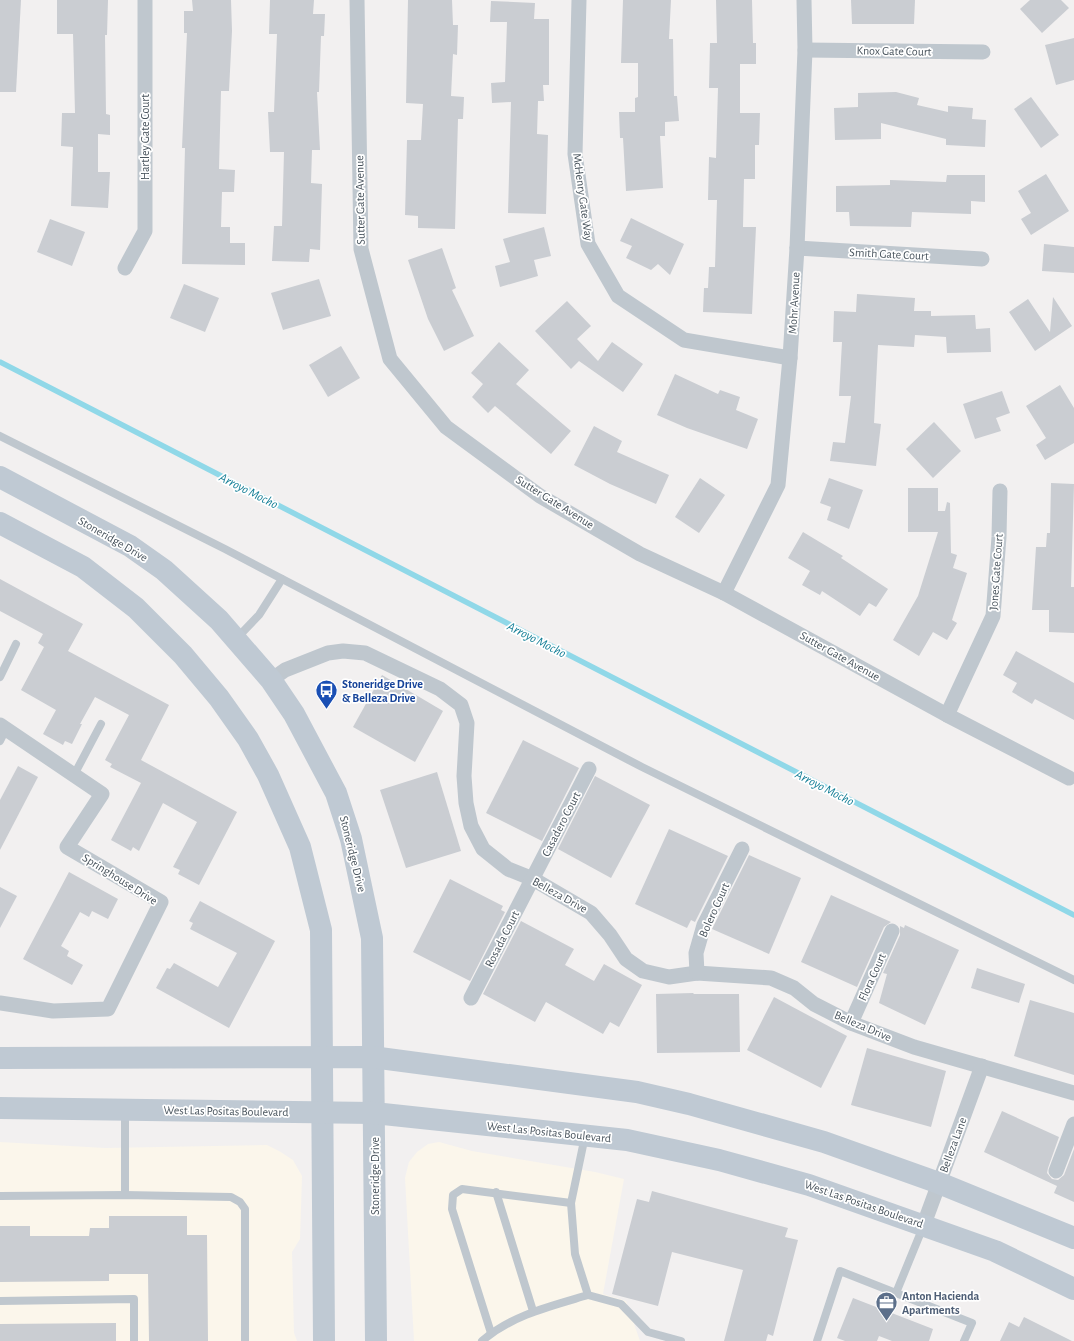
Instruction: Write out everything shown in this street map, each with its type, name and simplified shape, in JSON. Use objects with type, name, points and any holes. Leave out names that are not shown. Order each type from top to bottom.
[{"type":"main road","name":"Stoneridge Drive","points":[[2,481],[130,546],[164,570],[219,620],[271,680],[294,714],[336,793],[351,839],[372,938],[376,1341]]},
{"type":"main road","points":[[0,523],[83,567],[136,608],[183,655],[219,698],[248,739],[268,775],[300,847],[321,930],[324,1341]]},
{"type":"main road","points":[[0,1058],[372,1058],[638,1092],[689,1104],[824,1142],[939,1183],[1074,1238]]},
{"type":"main road","name":"West Las Positas Boulevard","points":[[0,1108],[374,1113],[627,1140],[719,1160],[809,1185],[924,1224],[995,1251],[1074,1289]]},
{"type":"street","name":"Hartley Gate Court","points":[[125,268],[145,231],[145,0]]},
{"type":"street","name":"Sutter Gate Avenue","points":[[357,0],[361,249],[390,359],[446,428],[540,496],[640,554],[724,593],[947,715],[1069,778]]},
{"type":"street","name":"McHenry Gate Way","points":[[579,0],[575,154],[588,244],[618,296],[684,340],[790,358]]},
{"type":"street","name":"Mohr Avenue","points":[[724,593],[778,485],[790,358],[797,248],[805,50],[804,0]]},
{"type":"street","name":"Knox Gate Court","points":[[805,50],[983,52]]},
{"type":"street","name":"Smith Gate Court","points":[[797,248],[982,259]]},
{"type":"street","name":"Jones Gate Court","points":[[947,715],[993,616],[999,537],[1000,491]]},
{"type":"street","name":"Belleza Drive","points":[[271,680],[285,670],[328,653],[344,651],[365,653],[440,689],[462,705],[467,722],[464,776],[466,803],[471,826],[483,849],[508,869],[533,879],[591,913],[610,935],[626,959],[643,971],[669,977],[697,974],[771,978],[794,988],[814,1004],[851,1023],[914,1047],[1074,1094]]},
{"type":"street","name":"Springhouse Drive","points":[[0,1003],[53,1011],[108,1009],[162,902],[67,847],[102,794],[74,775],[2,732]]},
{"type":"street","name":"Casadero Court","points":[[533,879],[589,770]]},
{"type":"street","name":"Bolero Court","points":[[697,974],[696,952],[704,925],[742,849]]},
{"type":"street","name":"Rosada Court","points":[[471,998],[533,879]]},
{"type":"street","name":"Flora Court","points":[[851,1023],[892,931]]},
{"type":"street","name":"Belleza Lane","points":[[924,1224],[982,1066]]},
{"type":"street","points":[[1056,1171],[1074,1124]]},
{"type":"lane","points":[[0,436],[282,579],[642,767],[1074,980]]},
{"type":"lane","points":[[236,639],[260,615],[282,579]]},
{"type":"lane","points":[[0,677],[16,644]]},
{"type":"lane","points":[[74,775],[101,724]]},
{"type":"lane","points":[[124,1109],[125,1195]]},
{"type":"lane","points":[[586,1136],[571,1202],[575,1254],[588,1295]]},
{"type":"lane","points":[[491,1333],[452,1209],[453,1195],[462,1189],[571,1202]]},
{"type":"lane","points":[[496,1192],[533,1311]]},
{"type":"lane","points":[[0,1196],[125,1195],[231,1197],[240,1202],[246,1209],[245,1341]]},
{"type":"lane","points":[[896,1293],[924,1224]]},
{"type":"lane","points":[[817,1341],[840,1271],[972,1323],[964,1341]]},
{"type":"lane","points":[[482,1341],[491,1333],[533,1311],[588,1295],[621,1304],[648,1332],[651,1341]]},
{"type":"lane","points":[[0,1301],[134,1300],[134,1341]]},
{"type":"lane","points":[[648,1332],[681,1341]]},
{"type":"shaded area","points":[[0,1142],[105,1148],[267,1145],[293,1160],[302,1176],[300,1239],[292,1252],[294,1333],[297,1341],[0,1341]]},
{"type":"shaded area","points":[[439,1142],[472,1151],[595,1172],[624,1179],[603,1294],[626,1301],[640,1341],[414,1341],[405,1178],[409,1162],[417,1152],[428,1144]]},
{"type":"building","points":[[0,0],[21,0],[16,92],[0,92]]},
{"type":"building","points":[[57,0],[108,0],[107,35],[105,35],[106,114],[110,115],[110,135],[98,134],[98,172],[110,172],[108,208],[71,206],[73,147],[61,146],[62,113],[75,113],[73,34],[57,34]]},
{"type":"building","points":[[192,0],[231,0],[232,31],[229,91],[221,91],[219,169],[235,170],[234,192],[222,192],[221,227],[230,227],[230,243],[245,243],[245,265],[182,264],[185,148],[182,148],[187,33],[184,33],[184,11],[193,11]]},
{"type":"building","points":[[270,0],[314,0],[313,14],[325,14],[324,36],[321,36],[319,92],[317,92],[320,150],[312,150],[311,183],[322,184],[320,250],[310,249],[309,262],[272,261],[274,226],[282,226],[284,152],[270,152],[268,112],[274,112],[277,34],[269,34]]},
{"type":"building","points":[[408,0],[452,0],[453,25],[458,25],[457,55],[453,54],[451,96],[464,97],[463,119],[458,119],[455,229],[418,228],[418,216],[405,215],[407,140],[421,140],[423,104],[406,103]]},
{"type":"building","points":[[623,0],[671,0],[669,39],[673,39],[674,96],[677,96],[679,121],[665,122],[665,136],[660,136],[663,188],[626,191],[623,138],[620,138],[619,112],[635,112],[635,98],[638,97],[638,63],[621,63]]},
{"type":"building","points":[[716,0],[752,0],[753,43],[756,43],[756,64],[740,64],[740,113],[760,113],[759,145],[755,145],[755,179],[744,179],[743,227],[756,227],[752,314],[703,312],[704,288],[708,288],[709,267],[715,267],[717,200],[708,200],[709,157],[716,158],[718,88],[709,88],[710,43],[717,43]]},
{"type":"building","points":[[851,0],[915,0],[914,24],[852,24]]},
{"type":"building","points":[[1030,0],[1061,0],[1069,8],[1042,33],[1020,9]]},
{"type":"building","points":[[491,1],[535,3],[534,19],[549,19],[549,85],[543,85],[544,101],[538,101],[537,134],[548,135],[546,214],[508,213],[511,102],[492,103],[491,83],[505,82],[507,22],[490,22]]},
{"type":"building","points":[[1074,38],[1074,80],[1056,85],[1045,45]]},
{"type":"building","points":[[896,92],[919,98],[917,105],[948,112],[948,106],[973,108],[972,119],[986,120],[985,147],[946,145],[946,139],[881,123],[881,139],[835,140],[834,108],[858,107],[858,93]]},
{"type":"building","points":[[1031,97],[1059,135],[1041,148],[1014,109]]},
{"type":"building","points":[[1046,174],[1069,211],[1031,235],[1021,219],[1031,213],[1018,191]]},
{"type":"building","points":[[947,175],[985,175],[985,202],[971,201],[971,214],[912,212],[911,227],[850,226],[849,212],[836,212],[836,186],[890,185],[890,180],[946,182]]},
{"type":"building","points":[[631,218],[684,244],[670,275],[658,264],[651,270],[626,258],[632,246],[620,241]]},
{"type":"building","points":[[50,219],[85,232],[72,266],[37,252]]},
{"type":"building","points":[[544,227],[551,256],[534,260],[538,276],[500,287],[495,266],[510,262],[503,239]]},
{"type":"building","points":[[1044,244],[1074,247],[1074,273],[1042,271]]},
{"type":"building","points":[[442,248],[456,288],[452,290],[474,336],[444,351],[428,319],[408,260]]},
{"type":"building","points":[[319,279],[331,316],[283,330],[271,293]]},
{"type":"building","points":[[184,284],[219,298],[205,332],[170,318]]},
{"type":"building","points":[[857,294],[915,298],[914,311],[931,311],[931,316],[975,315],[976,329],[990,328],[991,352],[947,353],[946,337],[915,335],[914,347],[878,345],[874,423],[881,424],[876,466],[830,461],[833,442],[845,443],[851,396],[839,396],[842,342],[833,342],[834,311],[856,312]]},
{"type":"building","points":[[1053,297],[1072,326],[1035,351],[1009,312],[1028,299],[1050,332]]},
{"type":"building","points":[[567,301],[591,326],[577,339],[598,361],[612,342],[643,364],[623,392],[579,361],[571,369],[535,331]]},
{"type":"building","points":[[499,342],[529,370],[516,384],[571,431],[551,454],[495,406],[488,413],[472,397],[483,384],[471,373]]},
{"type":"building","points":[[341,346],[360,378],[328,397],[309,365]]},
{"type":"building","points":[[675,374],[718,394],[720,390],[740,397],[736,410],[758,419],[747,449],[687,428],[657,415]]},
{"type":"building","points":[[1060,385],[1074,408],[1074,443],[1045,460],[1036,445],[1046,438],[1026,406]]},
{"type":"building","points":[[1002,391],[1010,413],[996,418],[1001,431],[975,439],[963,404]]},
{"type":"building","points":[[934,422],[961,451],[933,478],[906,449]]},
{"type":"building","points":[[594,426],[622,441],[617,452],[669,475],[656,504],[610,484],[574,465]]},
{"type":"building","points":[[700,478],[725,495],[699,533],[675,517]]},
{"type":"building","points":[[829,478],[863,490],[849,529],[827,520],[831,507],[820,503]]},
{"type":"building","points":[[1051,483],[1074,484],[1071,587],[1074,587],[1074,633],[1049,632],[1049,610],[1032,610],[1036,547],[1046,547],[1047,533],[1050,533]]},
{"type":"building","points":[[908,488],[938,488],[938,511],[945,511],[947,502],[950,503],[951,553],[957,555],[953,568],[967,573],[952,620],[957,623],[947,640],[933,632],[919,656],[893,640],[918,596],[938,532],[908,532]]},
{"type":"building","points":[[803,532],[843,556],[841,558],[888,589],[876,607],[869,603],[860,616],[822,591],[820,595],[802,585],[810,571],[788,558]]},
{"type":"building","points":[[0,579],[83,624],[68,651],[169,705],[141,760],[237,812],[199,885],[178,874],[180,870],[173,867],[197,822],[163,803],[139,851],[133,847],[131,851],[111,840],[141,783],[110,767],[112,764],[105,760],[129,715],[95,697],[80,724],[82,724],[72,744],[65,741],[63,745],[43,734],[56,710],[21,690],[44,647],[38,643],[43,634],[0,611]]},
{"type":"building","points":[[1016,651],[1074,683],[1074,720],[1035,699],[1032,704],[1012,692],[1017,683],[1003,675]]},
{"type":"building","points":[[382,675],[443,711],[415,762],[353,727]]},
{"type":"building","points":[[523,740],[579,768],[542,841],[486,813]]},
{"type":"building","points":[[18,766],[38,777],[0,850],[0,800]]},
{"type":"building","points":[[437,772],[461,851],[406,868],[380,790]]},
{"type":"building","points":[[595,776],[650,805],[611,878],[558,849]]},
{"type":"building","points":[[669,829],[728,856],[695,922],[691,920],[687,928],[635,904]]},
{"type":"building","points":[[749,855],[801,878],[769,954],[712,929]]},
{"type":"building","points":[[69,872],[118,899],[108,919],[92,911],[89,917],[80,912],[61,946],[69,951],[67,956],[83,965],[72,985],[23,959]]},
{"type":"building","points":[[450,879],[503,906],[501,910],[505,912],[470,981],[413,952]]},
{"type":"building","points":[[0,887],[17,896],[0,928]]},
{"type":"building","points":[[831,895],[891,922],[884,927],[857,987],[801,962]]},
{"type":"building","points":[[200,901],[275,941],[229,1028],[156,988],[167,968],[170,969],[174,963],[218,987],[237,953],[190,929],[193,923],[189,921]]},
{"type":"building","points":[[521,921],[574,949],[565,965],[594,981],[604,964],[642,985],[619,1027],[610,1022],[603,1034],[546,1002],[535,1022],[483,994]]},
{"type":"building","points":[[905,925],[959,950],[925,1025],[879,1003],[887,974],[883,973],[900,935],[900,926],[904,928]]},
{"type":"building","points":[[977,968],[1025,984],[1019,1003],[971,988]]},
{"type":"building","points":[[656,994],[739,994],[740,1052],[657,1053]]},
{"type":"building","points":[[774,997],[847,1036],[821,1088],[747,1050]]},
{"type":"building","points":[[1030,1000],[1074,1013],[1074,1075],[1014,1056]]},
{"type":"building","points":[[867,1048],[946,1071],[931,1127],[851,1105]]},
{"type":"building","points":[[1002,1111],[1059,1137],[1047,1173],[1052,1179],[1058,1180],[1064,1175],[1074,1149],[1074,1202],[1054,1193],[1057,1186],[984,1152]]},
{"type":"building","points":[[652,1191],[788,1228],[785,1237],[798,1240],[773,1336],[768,1334],[766,1341],[724,1341],[743,1270],[672,1252],[658,1306],[612,1294],[637,1199],[649,1202]]},
{"type":"building","points":[[109,1216],[187,1216],[187,1235],[207,1235],[208,1341],[149,1341],[148,1274],[109,1274],[109,1281],[0,1282],[0,1226],[30,1226],[30,1236],[89,1236],[90,1228],[109,1228]]},
{"type":"building","points":[[853,1298],[933,1329],[929,1341],[892,1341],[879,1336],[877,1341],[845,1341],[837,1338]]},
{"type":"building","points":[[1024,1317],[1072,1341],[1000,1341],[1009,1322],[1019,1327]]},
{"type":"building","points":[[116,1323],[116,1341],[0,1341],[0,1324]]},
{"type":"waterway","name":"Arroyo Mocho","points":[[0,362],[1074,915]]},
{"type":"place","name":"Stoneridge Drive & Belleza Drive","points":[[326,710]]},
{"type":"place","name":"Anton Hacienda Apartments","points":[[887,1322]]}]
